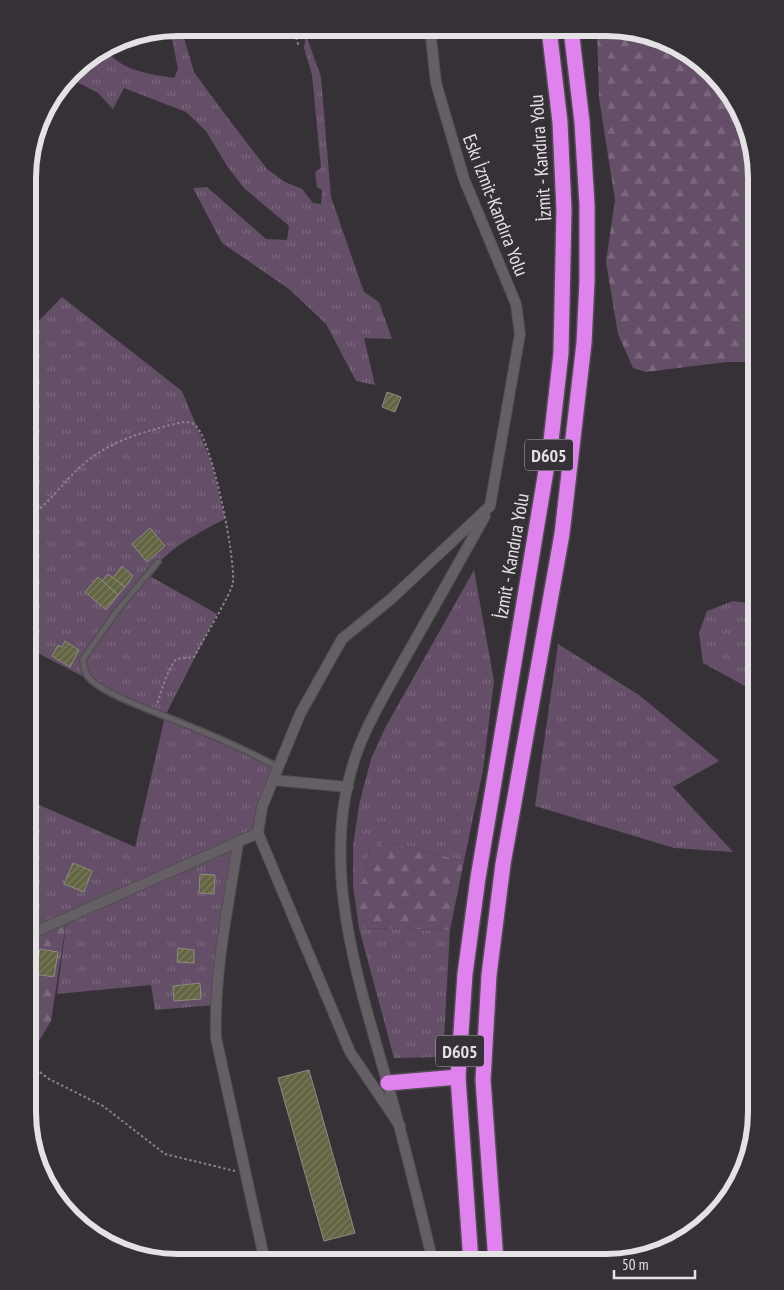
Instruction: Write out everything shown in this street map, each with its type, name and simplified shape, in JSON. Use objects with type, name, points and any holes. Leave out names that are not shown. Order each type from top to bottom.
[{"type":"highway","name":"İzmit - Kandıra Yolu","points":[[458,1077],[465,974],[478,878],[551,441],[561,353],[564,210],[560,122],[550,36]]},
{"type":"highway","points":[[495,1254],[483,1080],[489,975],[503,864],[562,534],[584,343],[587,281],[587,205],[582,122],[572,36]]},
{"type":"highway","points":[[388,1083],[458,1077]]},
{"type":"highway","name":"D605","points":[[458,1077],[471,1254]]},
{"type":"street","name":"Eskı İzmit-Kandıra Yolu","points":[[431,36],[436,83],[464,179],[516,304],[520,334],[490,506]]},
{"type":"street","points":[[400,1126],[350,1052],[258,833],[262,807],[300,714],[342,639],[392,599],[490,506]]},
{"type":"street","name":"İzmit - Kandıra Yolu","points":[[432,1254],[400,1126],[354,963],[346,922],[340,849],[343,814],[348,787],[359,747],[376,711],[490,506]]},
{"type":"street","points":[[274,780],[348,787]]},
{"type":"street","points":[[36,931],[258,833]]},
{"type":"street","points":[[238,843],[218,974],[215,1005],[216,1038],[263,1254]]},
{"type":"lane","points":[[158,562],[116,612],[83,659],[84,671],[91,680],[155,712],[222,739],[279,768]]},
{"type":"path","points":[[296,36],[299,47]]},
{"type":"path","points":[[36,509],[80,467],[126,438],[183,422],[191,422],[196,426],[212,464],[221,501],[233,584],[194,657],[176,660],[170,668],[164,679],[155,712]]},
{"type":"path","points":[[36,1069],[49,1079],[103,1106],[166,1154],[247,1174]]},
{"type":"green space","points":[[171,36],[183,36],[194,72],[267,169],[285,182],[302,189],[313,203],[321,204],[322,190],[317,187],[315,172],[321,168],[312,75],[304,48],[306,36],[321,77],[331,197],[364,292],[379,302],[392,339],[364,338],[375,385],[356,381],[326,324],[289,289],[222,243],[193,188],[207,187],[266,239],[287,240],[289,226],[244,188],[227,166],[206,131],[186,112],[124,88],[113,109],[98,93],[76,81],[99,60],[110,54],[127,67],[146,73],[174,78],[178,69]]},
{"type":"green space","points":[[597,36],[624,37],[660,47],[677,55],[706,78],[729,107],[737,124],[747,160],[748,362],[726,362],[646,372],[633,368],[618,334],[606,262],[615,200],[599,98]]},
{"type":"green space","points":[[62,297],[182,391],[212,464],[225,519],[193,536],[174,549],[148,575],[217,614],[165,716],[140,706],[36,652],[36,324]]},
{"type":"green space","points":[[474,570],[494,681],[483,770],[464,861],[388,842],[370,848],[363,882],[353,885],[353,846],[359,805],[371,759],[385,728]]},
{"type":"green space","points":[[733,601],[748,603],[747,687],[703,663],[699,633],[707,611]]},
{"type":"green space","points":[[558,644],[639,695],[719,761],[673,787],[733,852],[674,848],[535,806]]},
{"type":"green space","points":[[165,716],[279,767],[258,833],[238,843],[215,1005],[155,1010],[151,985],[57,994],[67,918],[36,932],[36,804],[135,847]]},
{"type":"green space","points":[[388,842],[464,861],[450,930],[359,928],[353,885],[363,882],[370,848]]},
{"type":"green space","points":[[67,917],[51,1021],[36,1046],[36,931]]},
{"type":"green space","points":[[359,928],[450,930],[443,1057],[394,1058]]},
{"type":"building","points":[[387,392],[401,397],[395,412],[382,407]]},
{"type":"building","points":[[150,528],[165,546],[147,562],[132,544]]},
{"type":"building","points":[[122,566],[133,576],[125,587],[113,578]]},
{"type":"building","points":[[108,574],[125,587],[118,595],[102,581]]},
{"type":"building","points":[[98,577],[118,595],[106,610],[85,592]]},
{"type":"building","points":[[65,641],[79,650],[70,667],[52,656],[58,645],[62,647]]},
{"type":"building","points":[[73,863],[92,871],[84,892],[64,884]]},
{"type":"building","points":[[200,874],[215,875],[214,894],[199,893]]},
{"type":"building","points":[[178,948],[194,950],[194,963],[177,962]]},
{"type":"building","points":[[40,949],[58,952],[54,977],[36,974]]},
{"type":"building","points":[[200,983],[201,999],[174,1001],[173,986]]},
{"type":"building","points":[[309,1070],[355,1233],[324,1241],[278,1078]]}]
